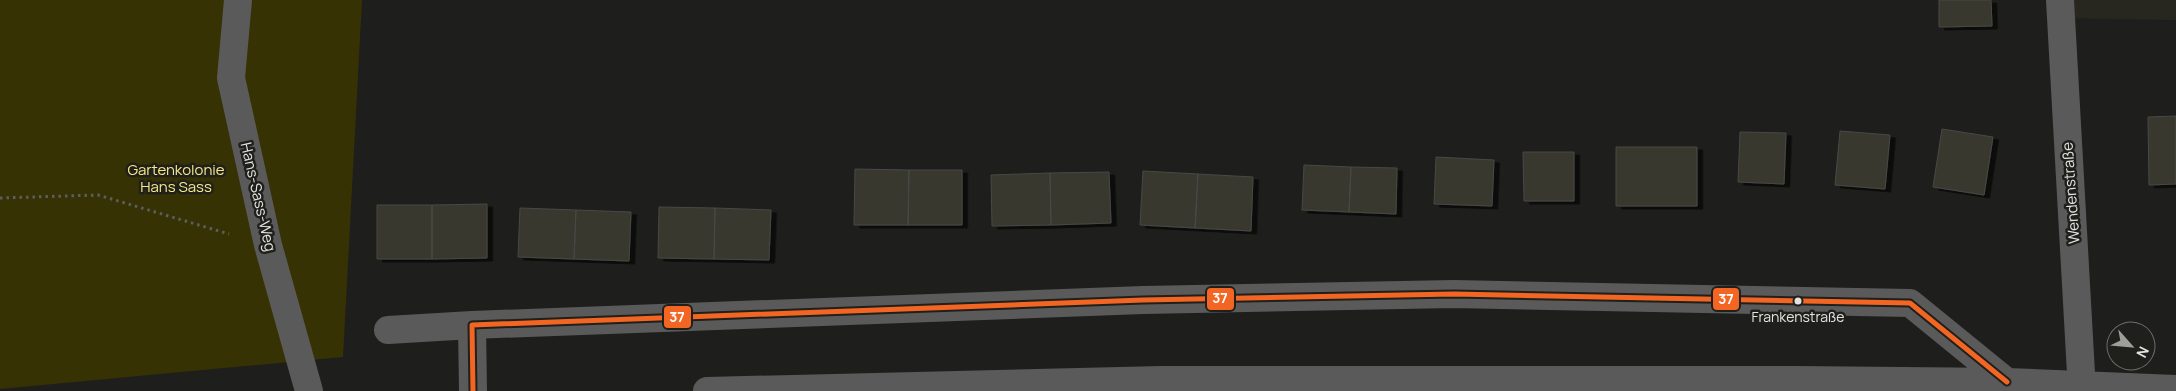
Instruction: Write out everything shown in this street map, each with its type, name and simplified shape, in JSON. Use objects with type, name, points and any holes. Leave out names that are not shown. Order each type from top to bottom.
[{"type":"street","name":"Hans-Sass-Weg","points":[[238,0],[232,78],[268,245],[310,391]]},
{"type":"street","name":"Wendenstraße","points":[[2060,0],[2082,388]]},
{"type":"street","points":[[388,330],[472,325],[1143,300],[1454,294],[1910,303],[2007,382]]},
{"type":"street","points":[[472,325],[473,391]]},
{"type":"street","points":[[707,391],[1797,380],[2007,382],[2082,388],[2176,389]]},
{"type":"path","points":[[0,198],[98,195],[268,245]]},
{"type":"shaded area","points":[[2060,0],[2176,0],[2176,20],[2059,18]]},
{"type":"green space","name":"Gartenkolonie Hans Sass","points":[[0,0],[362,0],[343,357],[0,389]]},
{"type":"building","points":[[1939,0],[1991,0],[1992,26],[1939,27]]},
{"type":"building","points":[[2176,116],[2176,184],[2149,185],[2148,117]]},
{"type":"building","points":[[1942,129],[1993,137],[1984,195],[1933,187]]},
{"type":"building","points":[[1840,131],[1890,135],[1885,189],[1835,185]]},
{"type":"building","points":[[1740,132],[1786,133],[1784,184],[1738,182]]},
{"type":"building","points":[[1616,147],[1697,147],[1697,206],[1616,206]]},
{"type":"building","points":[[1523,152],[1574,152],[1574,201],[1524,201]]},
{"type":"building","points":[[1436,157],[1494,160],[1492,206],[1434,204]]},
{"type":"building","points":[[1304,165],[1351,167],[1349,212],[1302,210]]},
{"type":"building","points":[[1351,167],[1397,168],[1396,214],[1349,212]]},
{"type":"building","points":[[855,169],[909,170],[908,225],[854,225]]},
{"type":"building","points":[[909,170],[962,170],[962,225],[908,225]]},
{"type":"building","points":[[1143,171],[1198,174],[1195,228],[1140,225]]},
{"type":"building","points":[[1109,172],[1111,223],[1051,225],[1050,173]]},
{"type":"building","points":[[1050,173],[1051,225],[992,226],[991,175]]},
{"type":"building","points":[[1198,174],[1253,177],[1251,231],[1195,228]]},
{"type":"building","points":[[487,204],[487,258],[432,259],[432,205]]},
{"type":"building","points":[[377,205],[432,205],[432,259],[377,259]]},
{"type":"building","points":[[659,207],[715,208],[714,259],[658,258]]},
{"type":"building","points":[[520,208],[576,210],[574,259],[518,257]]},
{"type":"building","points":[[715,208],[771,210],[769,260],[714,259]]},
{"type":"building","points":[[576,210],[631,212],[629,261],[574,259]]},
{"type":"transit line","name":"37","points":[[473,391],[472,325],[1143,300],[1454,294],[1910,303],[2007,382]]},
{"type":"place","name":"Frankenstraße","points":[[1798,301]]}]
